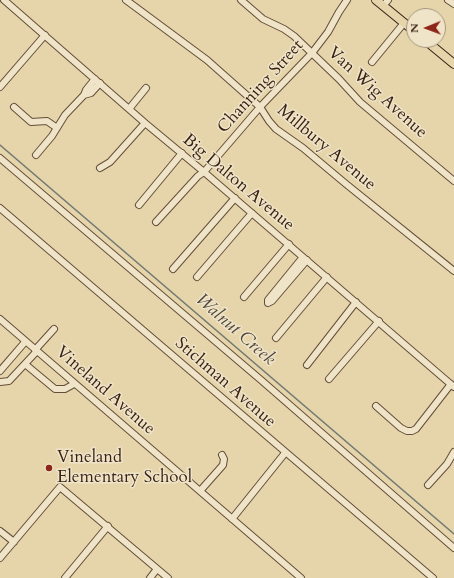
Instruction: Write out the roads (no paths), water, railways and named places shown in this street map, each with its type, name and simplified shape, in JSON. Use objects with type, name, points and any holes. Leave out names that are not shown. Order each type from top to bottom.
[{"type":"main road","points":[[376,0],[386,3],[404,23]]},
{"type":"main road","points":[[435,48],[453,62]]},
{"type":"street","name":"Big Dalton Avenue","points":[[4,0],[145,123],[453,385]]},
{"type":"street","name":"Millbury Avenue","points":[[126,0],[202,56],[260,107],[268,121],[276,129],[303,148],[454,271]]},
{"type":"street","name":"Van Wig Avenue","points":[[241,0],[263,19],[284,28],[312,53],[360,102],[454,181]]},
{"type":"street","name":"Channing Street","points":[[156,222],[198,176],[204,172],[260,107],[312,53],[328,32],[347,0]]},
{"type":"street","points":[[448,0],[454,4]]},
{"type":"street","points":[[372,62],[404,23]]},
{"type":"street","points":[[0,87],[45,35]]},
{"type":"street","points":[[36,155],[65,115],[84,95],[91,93],[98,81]]},
{"type":"street","points":[[129,109],[146,88]]},
{"type":"street","points":[[14,107],[31,122],[48,122],[57,128]]},
{"type":"street","points":[[100,168],[110,162],[145,123]]},
{"type":"street","points":[[139,204],[182,154]]},
{"type":"street","points":[[0,158],[261,380],[454,548]]},
{"type":"street","points":[[173,269],[235,198]]},
{"type":"street","name":"Stichman Avenue","points":[[0,208],[433,578]]},
{"type":"street","points":[[197,277],[252,213]]},
{"type":"street","points":[[244,297],[289,244]]},
{"type":"street","points":[[305,259],[272,301],[268,303],[268,300],[305,259]]},
{"type":"street","points":[[276,338],[327,277]]},
{"type":"street","points":[[307,365],[356,302]]},
{"type":"street","name":"Vineland Avenue","points":[[0,320],[301,578]]},
{"type":"street","points":[[329,379],[379,321]]},
{"type":"street","points":[[0,382],[9,381],[54,329]]},
{"type":"street","points":[[0,371],[25,342]]},
{"type":"street","points":[[25,364],[55,388],[65,389],[74,384]]},
{"type":"street","points":[[376,406],[401,428],[407,431],[412,431],[416,429],[453,385]]},
{"type":"street","points":[[428,485],[447,464],[454,452]]},
{"type":"street","points":[[232,518],[285,453]]},
{"type":"street","points":[[200,491],[223,465],[224,459],[222,455]]},
{"type":"street","points":[[1,556],[60,487],[168,578]]},
{"type":"street","points":[[65,578],[108,526]]},
{"type":"street","points":[[0,531],[14,542]]},
{"type":"street","points":[[150,578],[157,569]]},
{"type":"waterway","name":"Walnut Creek","points":[[0,145],[454,534]]},
{"type":"place","name":"Vineland Elementary School","points":[[49,468]]}]
